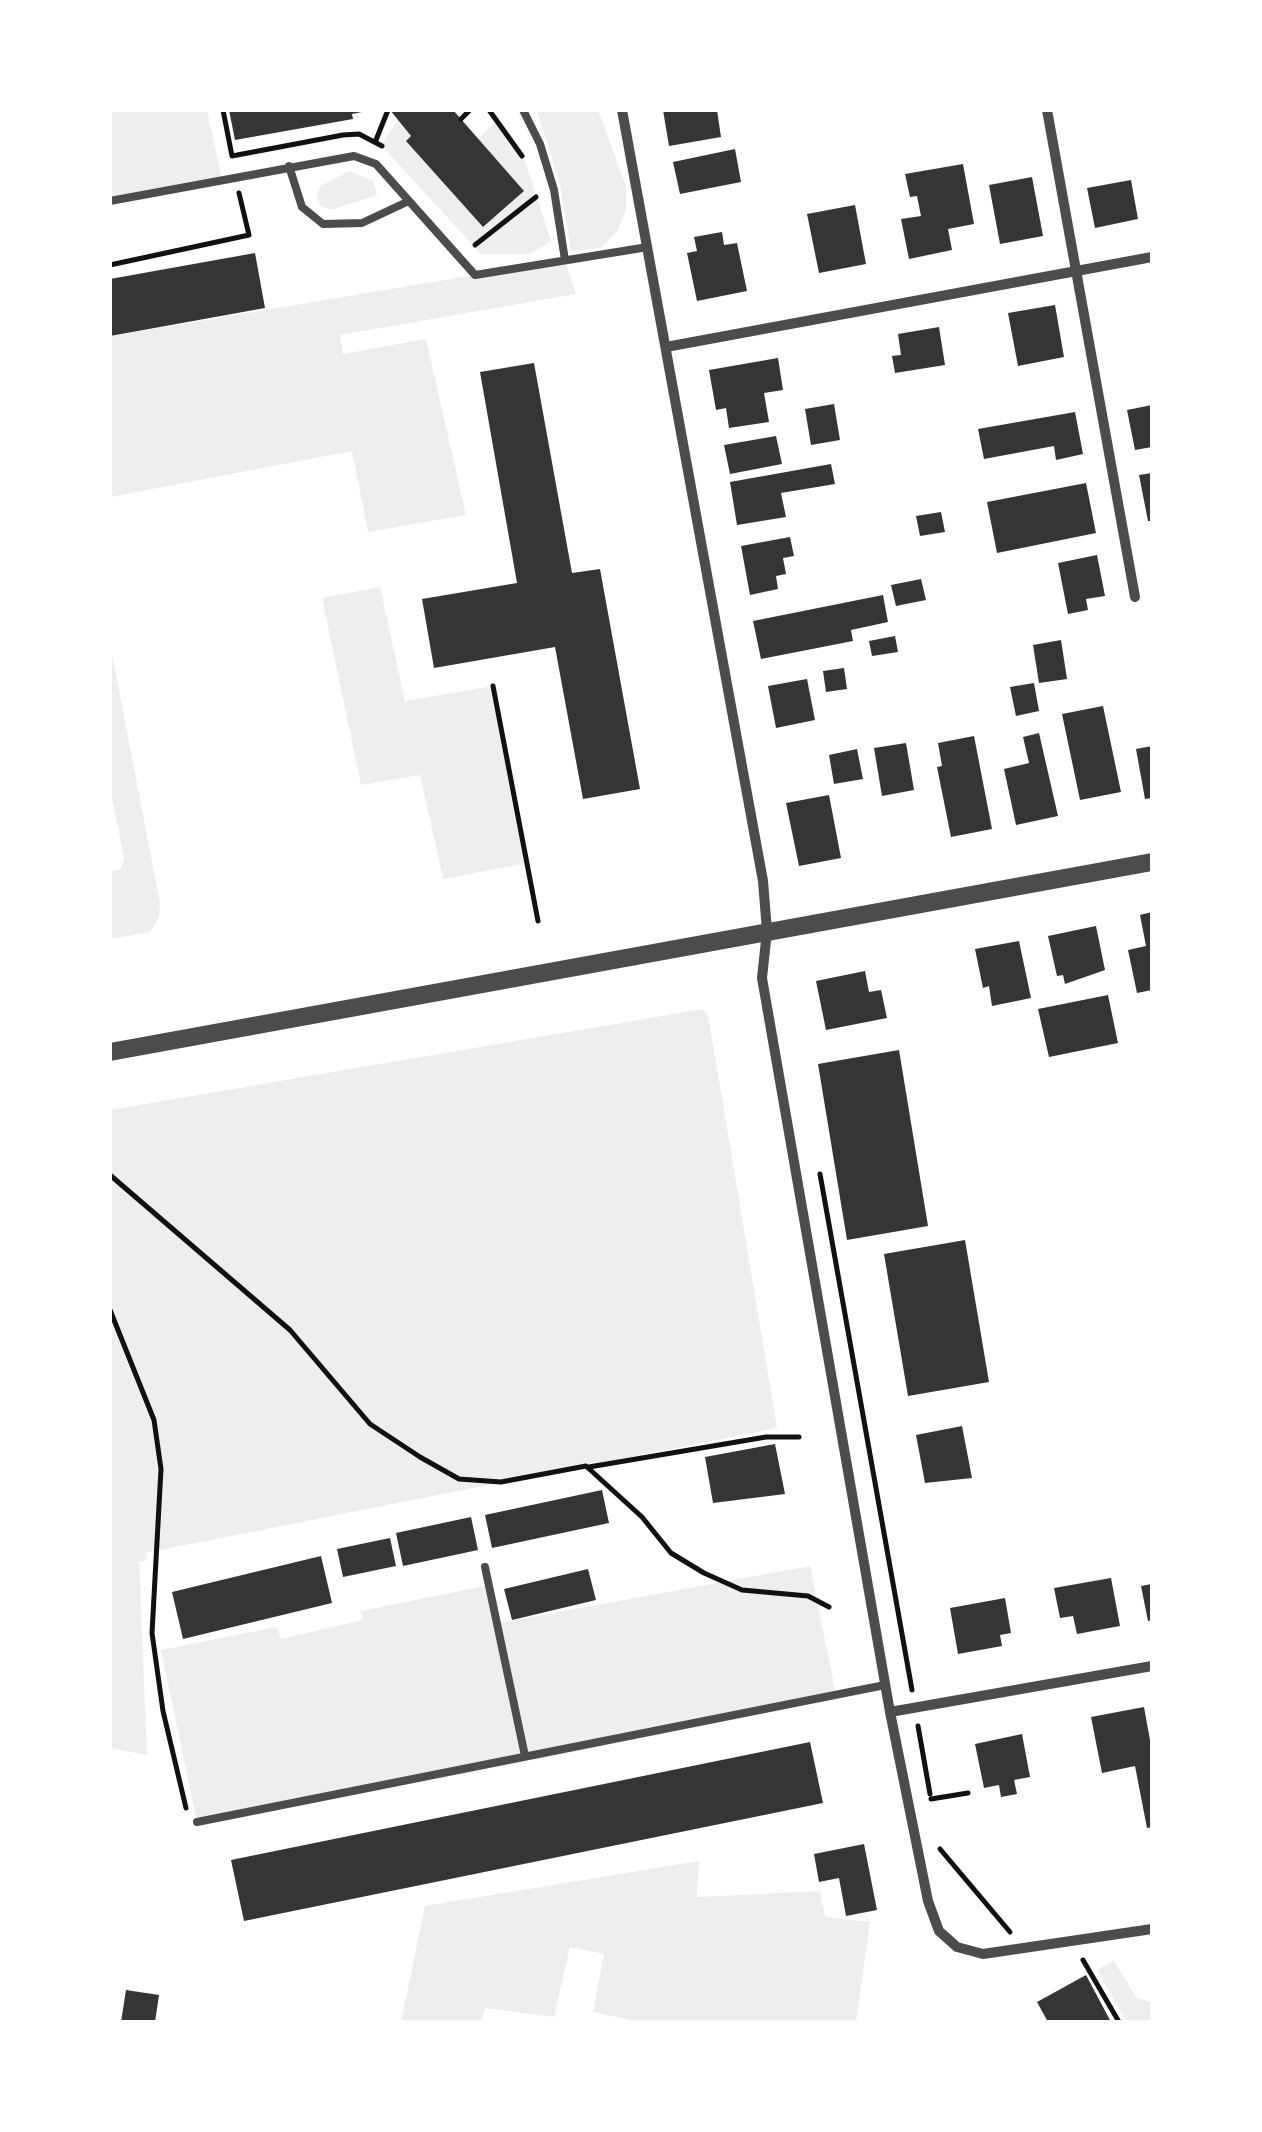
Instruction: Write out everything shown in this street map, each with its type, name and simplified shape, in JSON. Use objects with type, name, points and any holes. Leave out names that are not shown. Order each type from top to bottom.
[{"type":"street","points":[[622,110],[763,880],[767,932],[762,978],[890,1712],[928,1901],[939,1932],[957,1947],[983,1954],[1152,1929]]},
{"type":"street","points":[[1047,110],[1135,597]]},
{"type":"street","points":[[666,346],[1152,257]]},
{"type":"street","points":[[110,1052],[1152,862]]},
{"type":"street","points":[[890,1712],[1152,1666]]},
{"type":"lane","points":[[524,110],[540,144],[554,190],[565,260]]},
{"type":"lane","points":[[110,201],[354,156],[376,164],[475,275],[648,247]]},
{"type":"lane","points":[[289,166],[302,207],[323,224],[362,222],[409,201]]},
{"type":"lane","points":[[485,1567],[524,1756]]},
{"type":"lane","points":[[193,1820],[885,1684]]},
{"type":"path","points":[[376,140],[388,110]]},
{"type":"path","points":[[461,119],[470,110]]},
{"type":"path","points":[[110,264],[249,235],[232,156]]},
{"type":"path","points":[[493,686],[538,921]]},
{"type":"path","points":[[819,1167],[934,1816]]},
{"type":"path","points":[[110,1175],[290,1330],[370,1424],[459,1479],[502,1482],[766,1437],[799,1436]]},
{"type":"path","points":[[110,1310],[132,1358],[156,1436],[161,1469],[152,1633],[164,1712],[193,1820]]},
{"type":"path","points":[[586,1466],[642,1517],[671,1553],[704,1573],[742,1590],[808,1596],[830,1607]]},
{"type":"path","points":[[931,1798],[968,1793]]},
{"type":"path","points":[[937,1834],[941,1852],[1016,1938]]},
{"type":"path","points":[[1076,1942],[1119,2022]]},
{"type":"shaded area","points":[[110,110],[207,110],[222,180],[110,201]]},
{"type":"shaded area","points":[[537,110],[598,110],[626,186],[626,211],[617,231],[601,248],[571,251],[560,185]]},
{"type":"shaded area","points":[[398,120],[484,227],[524,191],[478,139],[497,121],[525,161],[551,241],[530,254],[481,254],[381,145]]},
{"type":"shaded area","points":[[350,171],[373,181],[377,195],[331,210],[321,206],[317,197],[320,186]]},
{"type":"shaded area","points":[[565,260],[576,294],[340,335],[343,354],[426,339],[466,515],[368,532],[352,451],[110,497],[110,336]]},
{"type":"shaded area","points":[[380,587],[405,701],[493,686],[527,863],[443,879],[420,775],[361,785],[322,598]]},
{"type":"shaded area","points":[[110,643],[160,903],[159,917],[150,932],[110,939],[110,872],[121,869],[124,858],[110,788]]},
{"type":"shaded area","points":[[703,1009],[708,1015],[777,1428],[145,1553],[147,1560],[139,1562],[147,1755],[110,1748],[110,1110]]},
{"type":"shaded area","points":[[810,1566],[836,1694],[197,1822],[161,1650],[277,1627],[281,1639],[363,1620],[361,1611],[489,1585],[498,1623]]},
{"type":"shaded area","points":[[699,1861],[697,1897],[820,1891],[825,1917],[870,1922],[856,2022],[640,2022],[593,2012],[604,1954],[570,1947],[554,2017],[485,2008],[481,2022],[401,2022],[425,1906]]},
{"type":"shaded area","points":[[1114,1961],[1136,1997],[1152,2003],[1152,2022],[1127,2022],[1097,1970]]},
{"type":"building","points":[[229,110],[362,112],[352,114],[353,119],[235,140]]},
{"type":"building","points":[[390,110],[453,110],[524,191],[483,227],[406,141],[411,136]]},
{"type":"building","points":[[663,110],[717,110],[721,137],[669,146]]},
{"type":"building","points":[[735,149],[741,182],[680,194],[673,162]]},
{"type":"building","points":[[963,164],[974,224],[948,229],[952,250],[909,259],[901,219],[921,216],[917,196],[910,197],[905,174]]},
{"type":"building","points":[[1032,177],[1043,236],[1000,244],[989,185]]},
{"type":"building","points":[[1131,180],[1138,219],[1095,228],[1087,188]]},
{"type":"building","points":[[855,205],[866,264],[819,273],[807,214]]},
{"type":"building","points":[[722,232],[724,245],[737,243],[747,291],[697,301],[687,253],[697,251],[694,237]]},
{"type":"building","points":[[255,253],[265,308],[110,336],[110,279]]},
{"type":"building","points":[[1055,305],[1064,357],[1018,366],[1008,313]]},
{"type":"building","points":[[939,327],[945,365],[895,373],[892,356],[901,355],[898,334]]},
{"type":"building","points":[[778,358],[783,390],[764,393],[769,422],[729,428],[726,408],[716,410],[709,370]]},
{"type":"building","points":[[534,363],[572,573],[600,569],[640,789],[583,799],[555,647],[434,668],[422,599],[517,583],[480,372]]},
{"type":"building","points":[[834,404],[840,440],[811,445],[805,409]]},
{"type":"building","points":[[1152,405],[1152,447],[1135,450],[1127,410]]},
{"type":"building","points":[[1075,412],[1083,454],[1056,460],[1054,446],[984,459],[978,429]]},
{"type":"building","points":[[776,436],[782,464],[730,474],[724,445]]},
{"type":"building","points":[[831,464],[835,484],[781,493],[786,517],[737,525],[730,482]]},
{"type":"building","points":[[1152,473],[1152,521],[1148,521],[1139,475]]},
{"type":"building","points":[[1086,483],[1096,533],[997,553],[987,502]]},
{"type":"building","points":[[941,512],[945,532],[920,536],[916,516]]},
{"type":"building","points":[[790,537],[794,556],[783,558],[786,574],[776,576],[778,589],[750,595],[741,546]]},
{"type":"building","points":[[1097,555],[1105,596],[1086,599],[1088,610],[1068,614],[1058,563]]},
{"type":"building","points":[[921,579],[926,600],[896,606],[891,585]]},
{"type":"building","points":[[883,595],[888,622],[851,630],[853,641],[761,659],[753,621]]},
{"type":"building","points":[[895,636],[898,652],[872,656],[869,641]]},
{"type":"building","points":[[1061,640],[1067,679],[1039,683],[1033,645]]},
{"type":"building","points":[[844,668],[847,689],[826,692],[823,671]]},
{"type":"building","points":[[807,679],[815,720],[776,728],[768,686]]},
{"type":"building","points":[[1034,683],[1039,711],[1016,716],[1010,687]]},
{"type":"building","points":[[1103,706],[1121,792],[1080,800],[1062,714]]},
{"type":"building","points":[[1039,733],[1058,816],[1016,825],[1004,769],[1029,763],[1023,737]]},
{"type":"building","points":[[974,736],[992,829],[951,837],[937,767],[942,766],[938,743]]},
{"type":"building","points":[[906,743],[914,790],[882,796],[874,748]]},
{"type":"building","points":[[1152,746],[1152,798],[1145,799],[1136,749]]},
{"type":"building","points":[[857,749],[863,779],[834,784],[829,755]]},
{"type":"building","points":[[829,795],[841,858],[799,866],[786,803]]},
{"type":"building","points":[[1152,912],[1152,990],[1137,993],[1128,950],[1146,946],[1140,915]]},
{"type":"building","points":[[1096,926],[1105,970],[1065,984],[1063,975],[1057,976],[1048,936]]},
{"type":"building","points":[[1019,941],[1031,998],[992,1006],[989,986],[983,988],[975,949]]},
{"type":"building","points":[[865,971],[869,992],[881,990],[887,1018],[826,1030],[816,981]]},
{"type":"building","points":[[1108,995],[1118,1043],[1049,1057],[1038,1009]]},
{"type":"building","points":[[899,1050],[928,1226],[847,1240],[818,1064]]},
{"type":"building","points":[[965,1240],[989,1382],[908,1396],[884,1254]]},
{"type":"building","points":[[962,1426],[972,1478],[925,1483],[916,1435]]},
{"type":"building","points":[[775,1444],[785,1494],[713,1503],[705,1457]]},
{"type":"building","points":[[602,1490],[609,1523],[492,1548],[485,1515]]},
{"type":"building","points":[[471,1517],[478,1550],[403,1566],[396,1533]]},
{"type":"building","points":[[390,1538],[396,1566],[343,1577],[337,1549]]},
{"type":"building","points":[[321,1556],[332,1603],[183,1639],[172,1592]]},
{"type":"building","points":[[588,1569],[596,1600],[512,1620],[504,1589]]},
{"type":"building","points":[[1111,1578],[1120,1626],[1077,1634],[1073,1616],[1060,1618],[1054,1588]]},
{"type":"building","points":[[1152,1584],[1152,1620],[1148,1621],[1141,1586]]},
{"type":"building","points":[[1005,1598],[1011,1633],[1000,1635],[1002,1646],[958,1654],[950,1608]]},
{"type":"building","points":[[1144,1707],[1152,1751],[1152,1827],[1147,1828],[1135,1766],[1102,1773],[1091,1717]]},
{"type":"building","points":[[1022,1734],[1030,1777],[1014,1780],[1017,1794],[1001,1797],[999,1785],[984,1788],[975,1744]]},
{"type":"building","points":[[810,1742],[823,1803],[244,1921],[231,1860]]},
{"type":"building","points":[[864,1844],[877,1910],[846,1916],[839,1878],[819,1882],[814,1854]]},
{"type":"building","points":[[1086,1975],[1111,2022],[1048,2022],[1037,2002]]},
{"type":"building","points":[[126,1990],[159,1995],[155,2022],[121,2022]]}]
